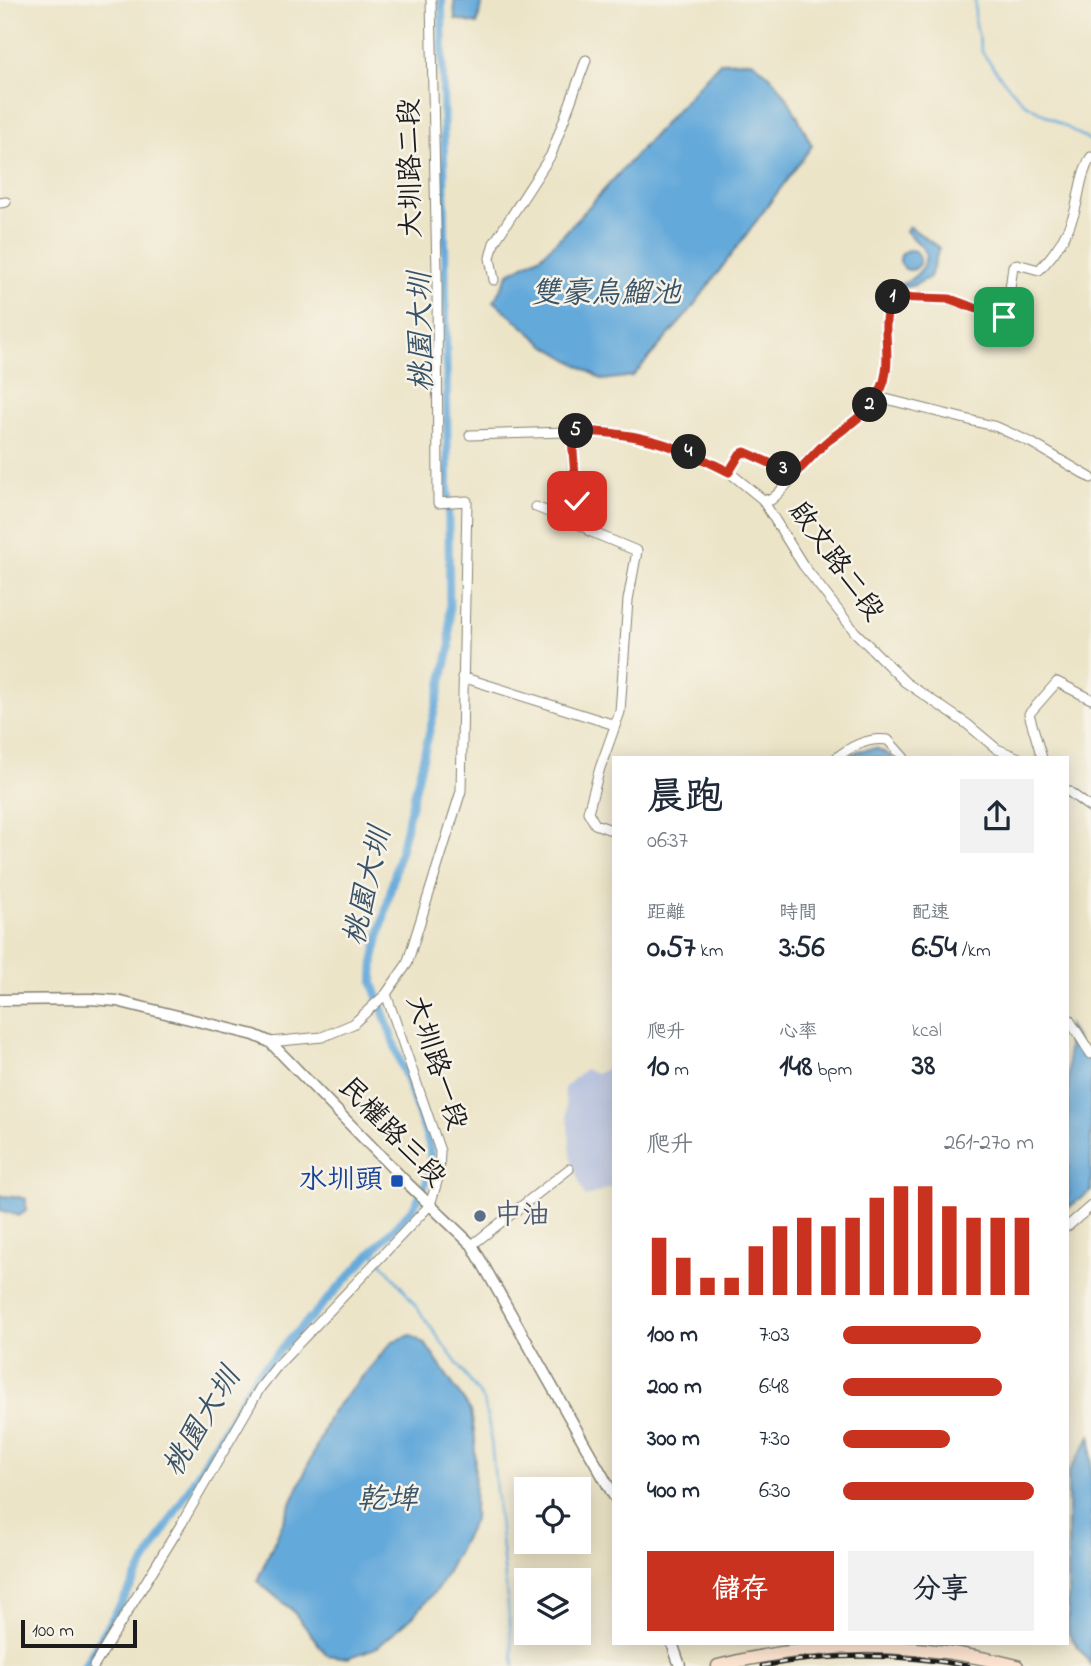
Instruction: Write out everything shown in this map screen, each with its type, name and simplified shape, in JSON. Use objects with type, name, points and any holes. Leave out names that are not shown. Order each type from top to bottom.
[{"type":"main road","points":[[718,1666],[788,1651],[865,1646],[939,1651],[1017,1666]]},
{"type":"street","name":"大圳路二段","points":[[431,0],[437,273],[438,503],[467,501]]},
{"type":"street","points":[[494,279],[490,258],[494,243],[551,155],[586,60]]},
{"type":"street","points":[[762,499],[771,500],[787,487],[794,474],[828,440],[847,429],[878,397],[887,370],[887,307],[892,297],[950,299],[1004,317],[1013,266],[1017,264],[1039,270],[1050,258],[1074,214],[1081,176],[1091,157]]},
{"type":"street","points":[[878,397],[997,427],[1032,443],[1091,478]]},
{"type":"street","points":[[569,431],[577,501],[585,527]]},
{"type":"street","name":"啟文路二段","points":[[470,435],[599,431],[650,439],[691,452],[729,472],[762,499],[803,565],[855,632],[905,682],[967,724],[997,749],[1014,756]]},
{"type":"street","points":[[729,472],[740,454],[745,452],[794,474]]},
{"type":"street","name":"大圳路一段","points":[[94,1666],[182,1523],[260,1388],[278,1365],[430,1205],[439,1175],[440,1151],[384,996],[407,964],[461,791],[467,501]]},
{"type":"street","points":[[537,508],[637,551],[628,600],[620,712],[588,812],[595,824],[612,830]]},
{"type":"street","points":[[462,677],[615,725]]},
{"type":"street","points":[[1041,756],[1029,714],[1057,682],[1091,699]]},
{"type":"street","points":[[839,756],[854,745],[877,738],[888,740],[902,756]]},
{"type":"street","points":[[1069,792],[1091,808]]},
{"type":"street","points":[[270,1042],[322,1037],[353,1024],[384,996]]},
{"type":"street","name":"民權路三段","points":[[0,1000],[90,999],[117,1002],[254,1035],[270,1042],[408,1184],[472,1245],[612,1492]]},
{"type":"street","points":[[1069,1020],[1091,1054]]},
{"type":"street","points":[[472,1245],[569,1168]]},
{"type":"street","points":[[1069,1225],[1091,1206]]},
{"type":"street","points":[[673,1645],[680,1666]]},
{"type":"shaded area","points":[[612,1065],[612,1187],[585,1197],[572,1163],[564,1088],[585,1069],[596,1074]]},
{"type":"water","points":[[454,0],[483,0],[477,24],[455,19]]},
{"type":"water","name":"雙豪烏鰡池","points":[[752,61],[781,89],[812,146],[688,313],[633,376],[603,380],[543,344],[494,301],[509,273],[541,256],[564,234],[720,62]]},
{"type":"water","points":[[909,226],[939,248],[930,277],[913,285],[900,287],[895,286],[911,279],[920,271],[926,255],[906,231]]},
{"type":"water","points":[[906,250],[914,250],[920,260],[914,270],[906,270],[900,264],[900,256]]},
{"type":"water","points":[[876,748],[891,756],[849,756],[858,751]]},
{"type":"water","points":[[1069,1027],[1091,1063],[1091,1191],[1069,1207]]},
{"type":"water","points":[[0,1195],[26,1199],[26,1211],[19,1216],[0,1210]]},
{"type":"water","name":"乾埤","points":[[411,1335],[426,1345],[471,1411],[475,1438],[474,1520],[439,1587],[414,1615],[378,1647],[348,1658],[327,1655],[292,1610],[257,1581],[331,1413],[393,1341]]},
{"type":"water","points":[[1091,1436],[1091,1665],[1069,1634],[1069,1471]]},
{"type":"waterway","name":"桃園大圳","points":[[84,1666],[255,1377],[413,1208],[430,1170],[429,1144],[373,983],[374,958],[450,648],[442,0]]},
{"type":"waterway","points":[[975,0],[975,20],[982,52],[1003,80],[1024,103],[1091,141]]},
{"type":"waterway","points":[[373,1252],[404,1290],[484,1401],[490,1431],[514,1666]]},
{"type":"railway","points":[[762,1666],[865,1656],[968,1666]]},
{"type":"place","name":"水圳頭","points":[[397,1181]]},
{"type":"place","name":"中油","points":[[480,1216]]},
{"type":"route","points":[[577,501],[569,431],[599,431],[650,439],[691,452],[729,472],[740,454],[745,452],[794,474],[828,440],[847,429],[878,397],[887,370],[887,307],[892,297],[950,299],[1004,317]]}]
